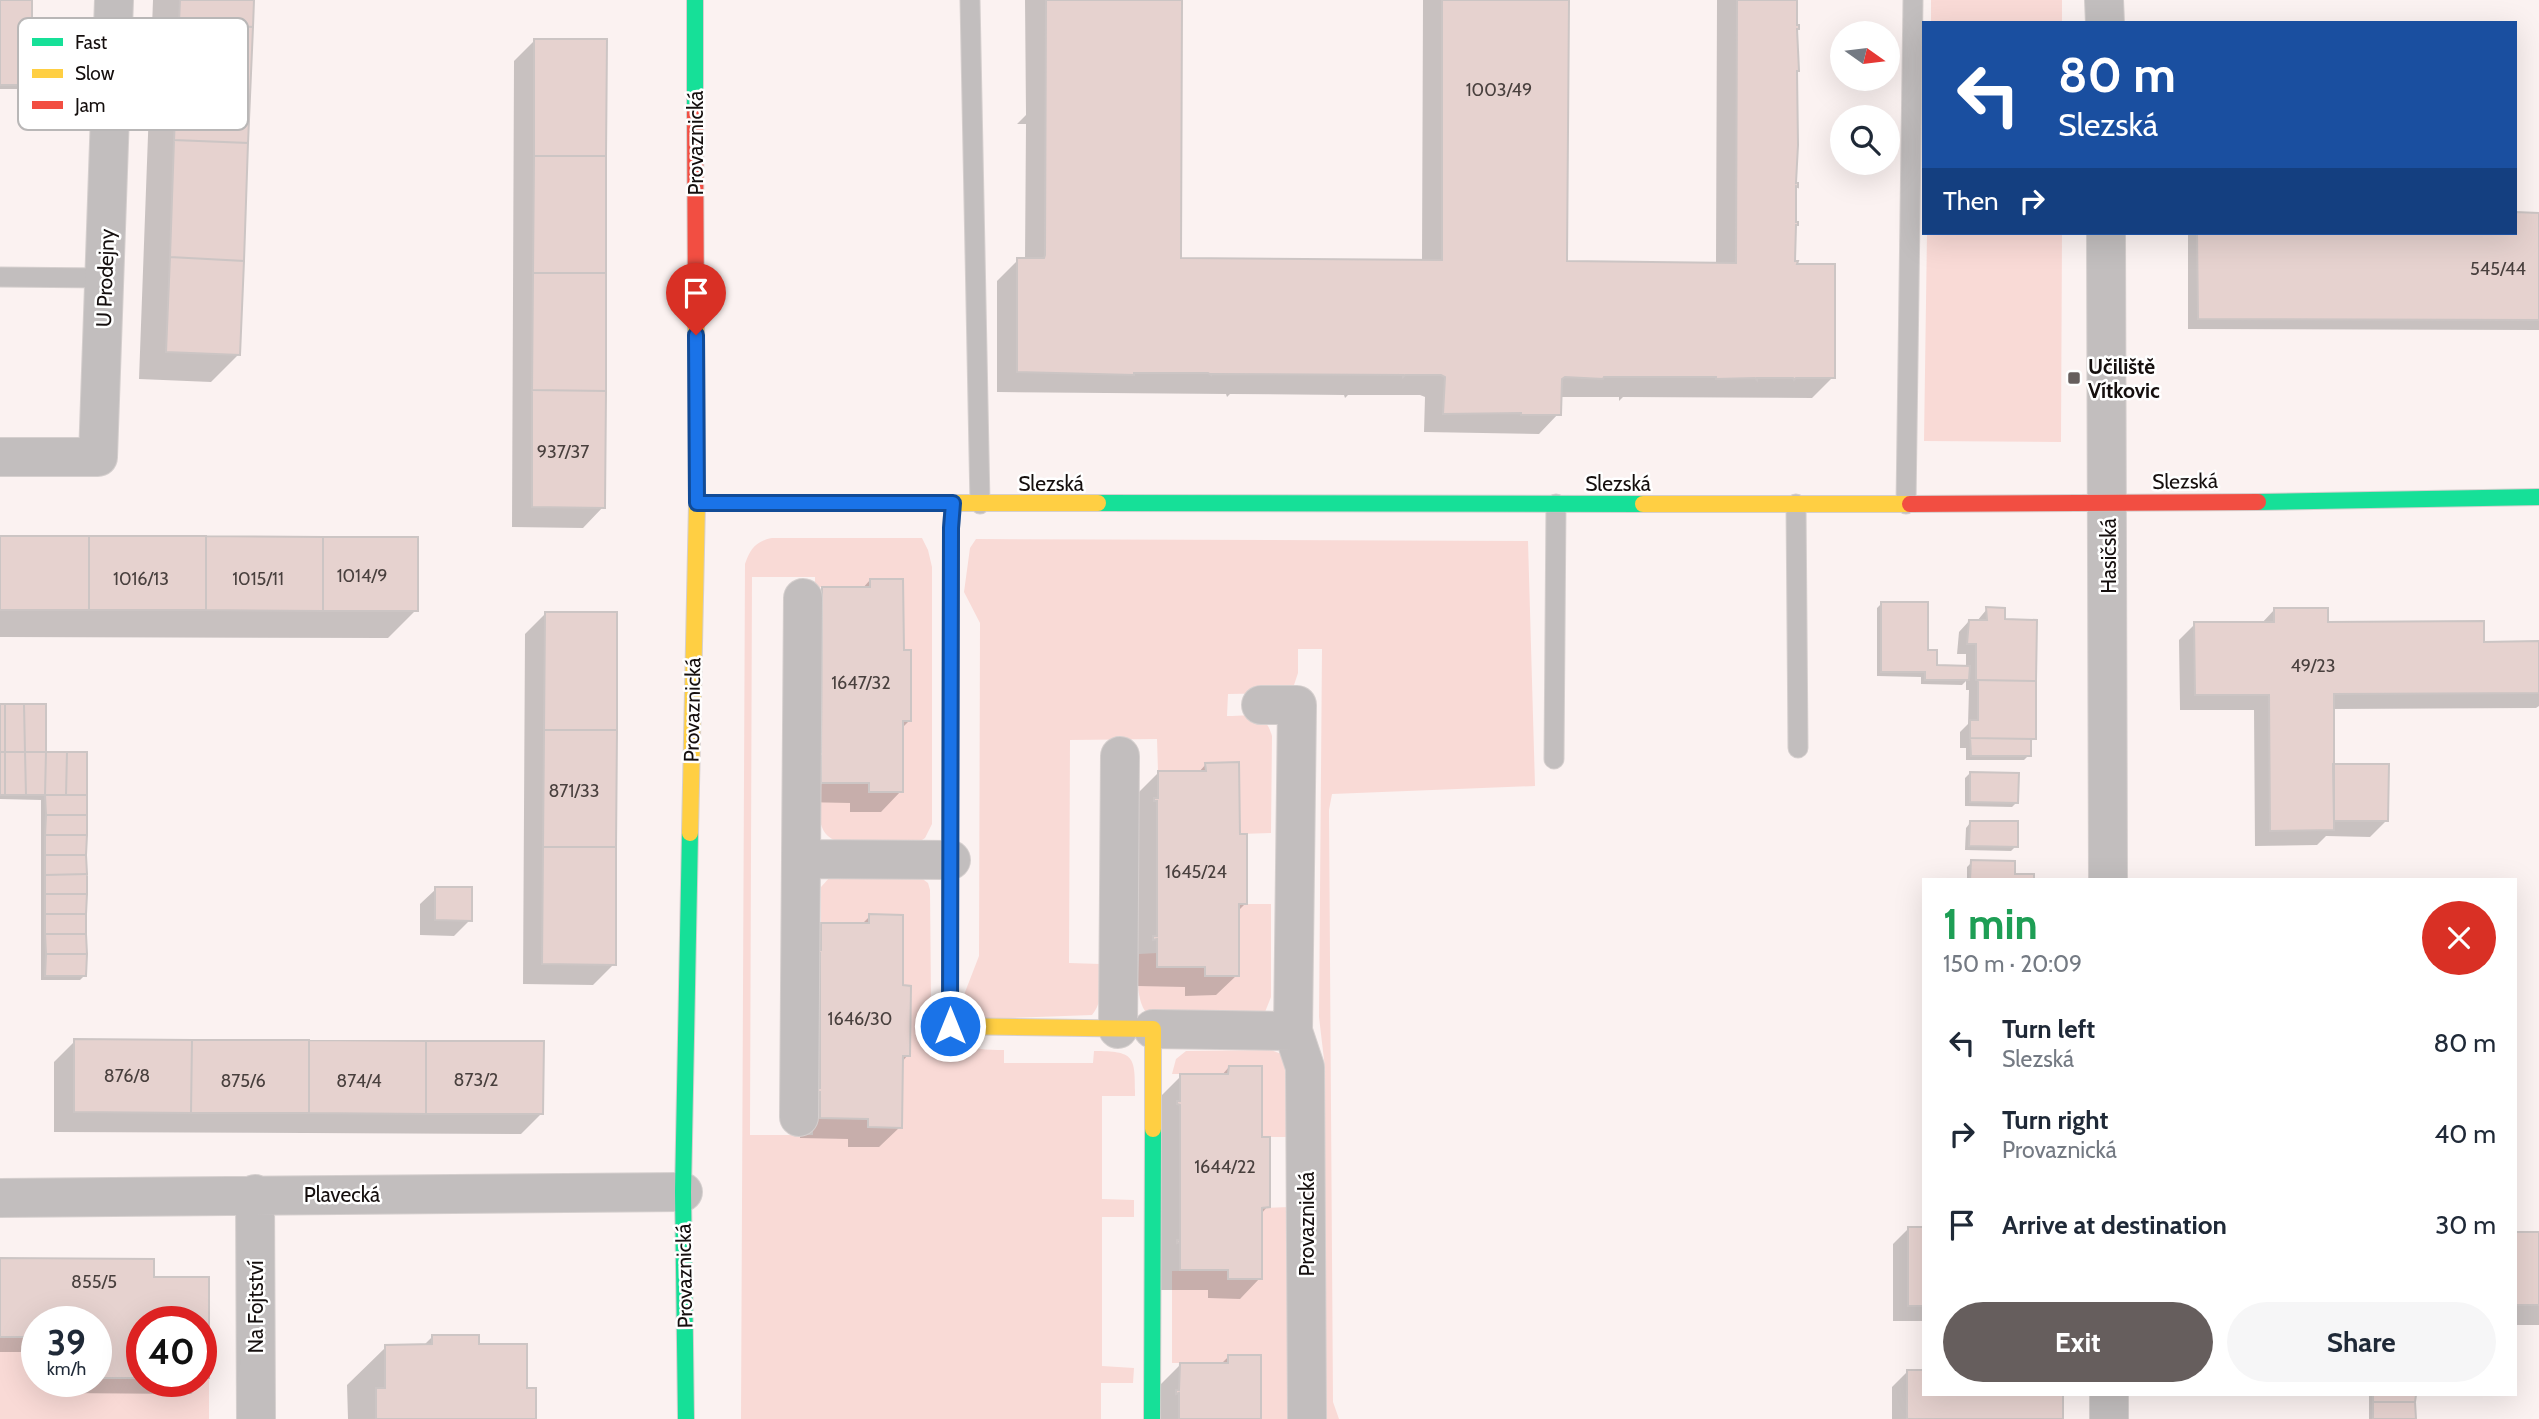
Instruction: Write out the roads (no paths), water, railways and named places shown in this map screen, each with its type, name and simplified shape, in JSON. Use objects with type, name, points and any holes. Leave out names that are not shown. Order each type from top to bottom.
[{"type":"street","name":"U Prodejny","points":[[113,18],[114,0]]},
{"type":"street","name":"Provaznická","points":[[686,1419],[683,1192],[697,503],[695,0]]},
{"type":"street","points":[[2104,0],[2105,21]]},
{"type":"street","name":"U Prodejny","points":[[0,457],[98,457],[110,130]]},
{"type":"street","name":"Hasičská","points":[[2106,235],[2108,878]]},
{"type":"street","name":"Slezská","points":[[697,503],[2108,504],[2539,497]]},
{"type":"street","points":[[953,503],[950,1026],[1293,1031]]},
{"type":"street","points":[[799,1117],[803,598]]},
{"type":"street","name":"Provaznická","points":[[1261,705],[1297,705],[1293,1031],[1305,1067],[1307,1419]]},
{"type":"street","points":[[1120,756],[1136,1029],[1152,1419]]},
{"type":"street","points":[[801,859],[951,860]]},
{"type":"street","name":"Plavecká","points":[[0,1198],[683,1192]]},
{"type":"street","name":"Na Fojtství","points":[[255,1194],[256,1419]]},
{"type":"street","points":[[2109,1396],[2109,1419]]},
{"type":"lane","points":[[970,0],[980,504]]},
{"type":"lane","points":[[1906,504],[1913,0]]},
{"type":"lane","points":[[0,277],[105,278]]},
{"type":"lane","points":[[1554,759],[1556,504]]},
{"type":"lane","points":[[1796,504],[1798,748]]},
{"type":"place","name":"Učiliště Vítkovic","points":[[2074,378]]}]
